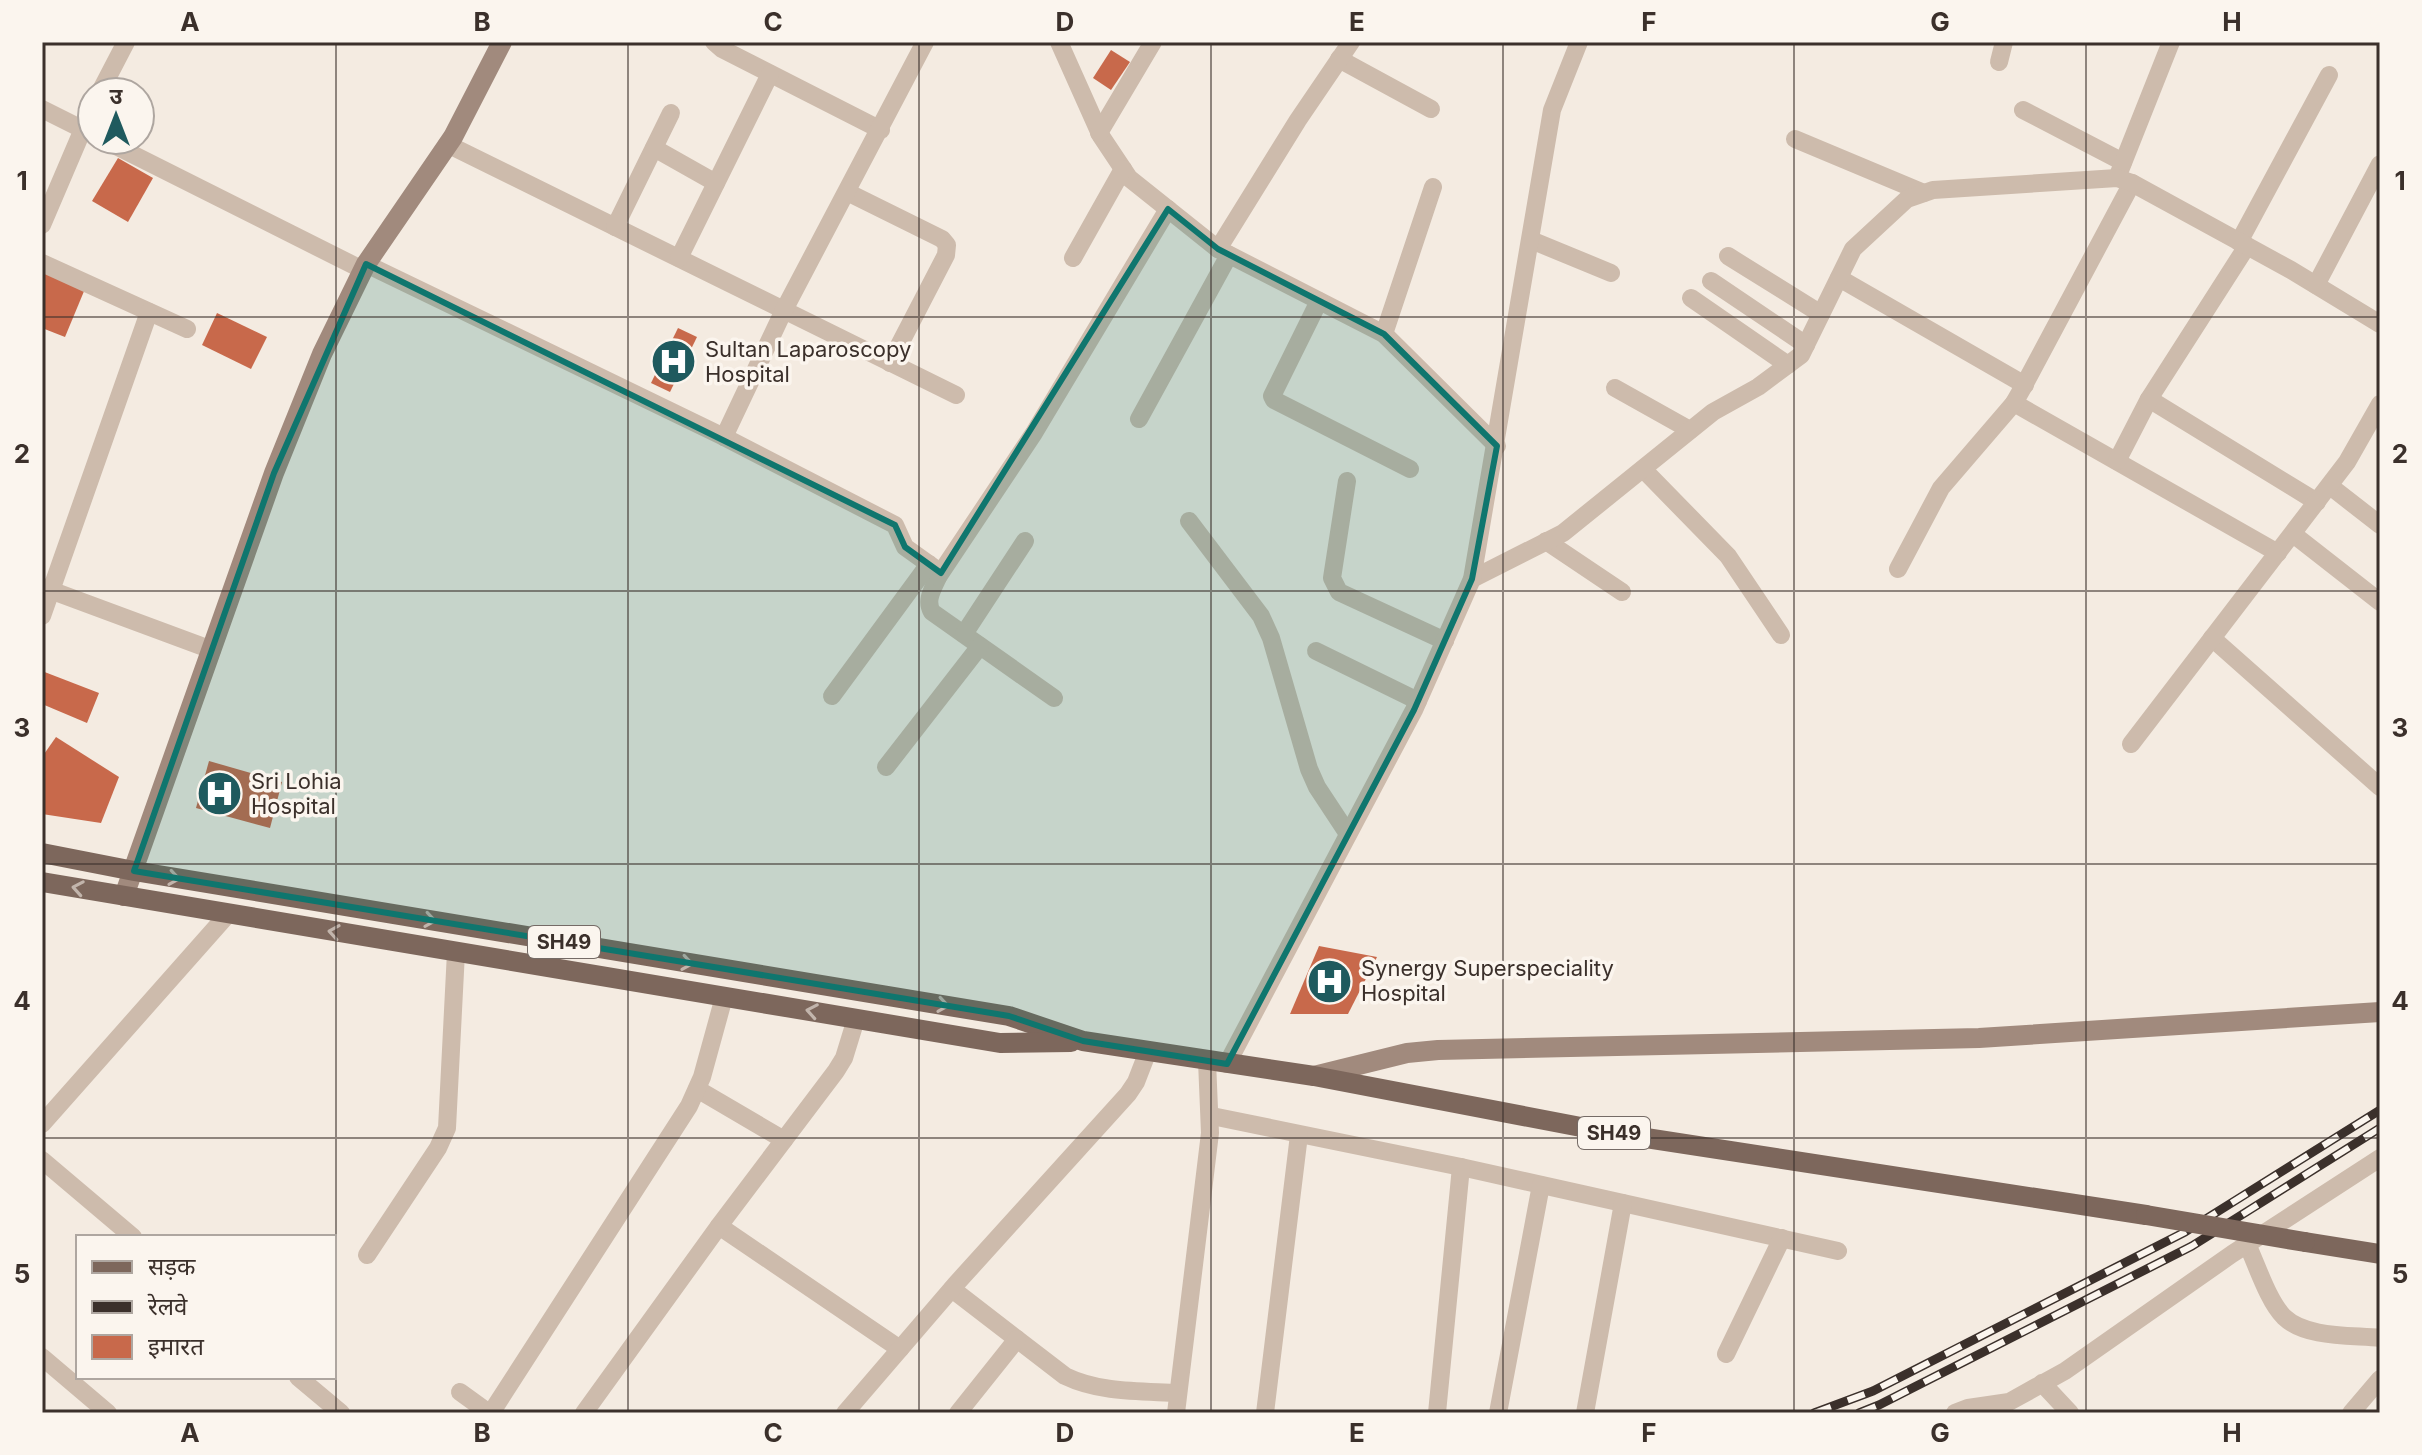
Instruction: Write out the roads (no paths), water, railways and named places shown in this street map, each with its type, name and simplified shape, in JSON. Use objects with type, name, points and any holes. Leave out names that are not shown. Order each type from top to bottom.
[{"type":"main road","points":[[124,896],[279,460],[322,354],[365,267],[447,144],[502,42]]},
{"type":"main road","name":"SH49","points":[[42,853],[134,871],[1009,1016],[1083,1041],[1314,1076],[1607,1132],[2380,1254]]},
{"type":"main road","name":"SH49","points":[[42,882],[1000,1043],[1083,1041]]},
{"type":"main road","points":[[1314,1076],[1407,1053],[1438,1050],[1979,1038],[2380,1012]]},
{"type":"street","points":[[108,76],[126,42]]},
{"type":"street","points":[[714,42],[722,49],[881,130]]},
{"type":"street","points":[[724,437],[784,310],[925,42]]},
{"type":"street","points":[[1059,42],[1099,133],[1129,178],[1224,252],[1384,334],[1497,446]]},
{"type":"street","points":[[1099,133],[1153,42]]},
{"type":"street","points":[[1139,419],[1224,252],[1298,120],[1351,42]]},
{"type":"street","points":[[1176,1413],[1217,1062],[1348,834],[1418,701],[1472,579],[1552,110],[1579,42]]},
{"type":"street","points":[[1999,62],[2004,42]]},
{"type":"street","points":[[1898,569],[1941,488],[2014,403],[2025,385],[2124,174],[2171,42]]},
{"type":"street","points":[[1339,59],[1431,109]]},
{"type":"street","points":[[679,258],[770,74]]},
{"type":"street","points":[[2117,461],[2149,399],[2243,244],[2329,75]]},
{"type":"street","points":[[42,109],[76,126]]},
{"type":"street","points":[[2023,110],[2124,174],[2380,324]]},
{"type":"street","points":[[615,227],[671,113]]},
{"type":"street","points":[[1795,139],[1924,193]]},
{"type":"street","points":[[447,144],[956,395]]},
{"type":"street","points":[[654,148],[716,183]]},
{"type":"street","points":[[42,225],[76,154]]},
{"type":"street","points":[[137,156],[724,437],[895,525],[905,547],[934,571]]},
{"type":"street","points":[[2316,285],[2380,164]]},
{"type":"street","points":[[1073,258],[1123,169]]},
{"type":"street","points":[[1472,579],[1563,533],[1713,412],[1758,387],[1801,355],[1853,249],[1907,199],[1933,190],[2124,174]]},
{"type":"street","points":[[1384,334],[1433,187]]},
{"type":"street","points":[[847,192],[942,239],[947,245],[946,255],[890,363]]},
{"type":"street","points":[[832,696],[934,571],[1034,433],[1168,209]]},
{"type":"street","points":[[1531,240],[1611,273]]},
{"type":"street","points":[[1728,256],[1821,314]]},
{"type":"street","points":[[42,263],[187,329]]},
{"type":"street","points":[[1839,278],[2025,385]]},
{"type":"street","points":[[1711,281],[1806,345]]},
{"type":"street","points":[[1691,298],[1788,365]]},
{"type":"street","points":[[1319,301],[1272,396],[1274,400],[1410,469]]},
{"type":"street","points":[[42,616],[47,589],[149,312]]},
{"type":"street","points":[[1615,388],[1690,430]]},
{"type":"street","points":[[2149,399],[2317,502]]},
{"type":"street","points":[[2014,403],[2278,553]]},
{"type":"street","points":[[2131,744],[2330,486],[2380,404]]},
{"type":"street","points":[[1643,469],[1728,556],[1781,635]]},
{"type":"street","points":[[1347,481],[1332,578],[1334,586],[1339,592],[1445,641]]},
{"type":"street","points":[[2330,486],[2380,525]]},
{"type":"street","points":[[1189,521],[1261,616],[1271,638],[1309,769],[1348,834]]},
{"type":"street","points":[[2293,534],[2380,602]]},
{"type":"street","points":[[964,634],[1025,541]]},
{"type":"street","points":[[1546,541],[1622,592]]},
{"type":"street","points":[[934,571],[928,606],[932,612],[1054,698]]},
{"type":"street","points":[[47,589],[212,650]]},
{"type":"street","points":[[2212,638],[2380,787]]},
{"type":"street","points":[[886,767],[980,646]]},
{"type":"street","points":[[1316,651],[1418,701]]},
{"type":"street","points":[[42,1124],[228,914]]},
{"type":"street","points":[[367,1255],[438,1148],[447,1128],[456,952]]},
{"type":"street","points":[[460,1392],[490,1413],[689,1106],[697,1089],[724,997]]},
{"type":"street","points":[[584,1413],[836,1071],[844,1058],[856,1019]]},
{"type":"street","points":[[845,1413],[1128,1094],[1148,1051]]},
{"type":"street","points":[[697,1089],[784,1140]]},
{"type":"street","points":[[1212,1116],[1461,1167],[1838,1251]]},
{"type":"street","points":[[1265,1413],[1299,1135]]},
{"type":"street","points":[[1955,1413],[1968,1408],[2005,1405],[2076,1364],[2247,1244],[2380,1158]]},
{"type":"street","points":[[42,1160],[131,1235]]},
{"type":"street","points":[[1437,1413],[1461,1167]]},
{"type":"street","points":[[1498,1413],[1541,1185]]},
{"type":"street","points":[[1585,1413],[1623,1203]]},
{"type":"street","points":[[719,1226],[900,1349]]},
{"type":"street","points":[[1726,1354],[1782,1238]]},
{"type":"street","points":[[2247,1244],[2276,1307],[2285,1318],[2310,1330],[2380,1338]]},
{"type":"street","points":[[952,1289],[1065,1376],[1081,1384],[1097,1388],[1178,1393]]},
{"type":"street","points":[[958,1413],[1017,1339]]},
{"type":"street","points":[[42,1357],[108,1413]]},
{"type":"street","points":[[300,1379],[341,1413]]},
{"type":"street","points":[[2351,1413],[2380,1379]]},
{"type":"street","points":[[2042,1383],[2070,1413]]},
{"type":"railway","points":[[1814,1413],[1873,1391],[2185,1232],[2380,1110]]},
{"type":"railway","points":[[1859,1413],[2192,1246],[2380,1128]]},
{"type":"place","name":"Sultan Laparoscopy Hospital","points":[[674,362]]},
{"type":"place","name":"Sri Lohia Hospital","points":[[220,794]]},
{"type":"place","name":"Synergy Superspeciality Hospital","points":[[1330,981]]}]
